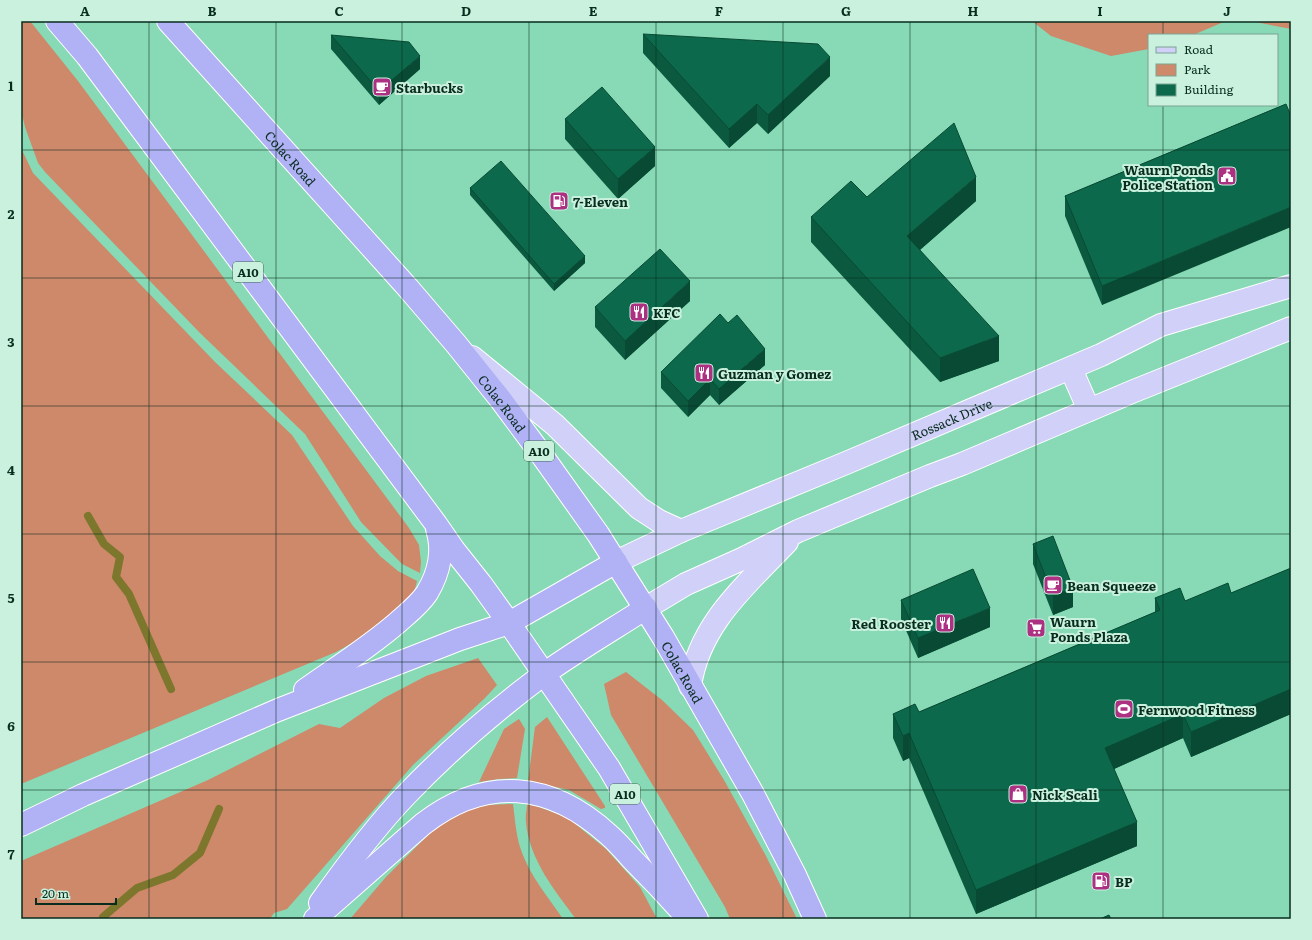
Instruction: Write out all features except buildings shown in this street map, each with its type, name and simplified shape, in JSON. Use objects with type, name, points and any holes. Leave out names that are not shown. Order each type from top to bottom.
[{"type":"highway","name":"A10","points":[[57,21],[88,56],[509,623],[610,768],[697,919]]},
{"type":"highway","name":"Colac Road","points":[[168,21],[408,288],[501,400],[541,454],[598,534],[646,608],[752,794],[795,875],[815,919]]},
{"type":"highway","points":[[278,710],[377,639],[422,600],[431,585],[439,564],[440,546],[436,524]]},
{"type":"highway","points":[[21,825],[84,795],[278,710],[460,639],[509,623],[616,562]]},
{"type":"highway","points":[[308,919],[350,860],[406,794],[442,760],[489,717],[545,674],[646,608]]},
{"type":"highway","points":[[315,919],[423,824],[440,811],[481,794],[510,791],[534,793],[552,798],[570,806],[585,816],[609,835],[689,919]]},
{"type":"main road","name":"Rossack Drive","points":[[616,562],[681,531],[1070,369],[1161,325],[1291,286]]},
{"type":"main road","points":[[646,608],[686,584],[742,559],[798,531],[1291,328]]},
{"type":"main road","points":[[456,344],[555,425],[639,508],[659,521],[681,531]]},
{"type":"main road","points":[[1070,369],[1089,410]]},
{"type":"main road","points":[[690,686],[693,670],[700,649],[718,617],[742,589],[798,531]]},
{"type":"green space","points":[[21,21],[30,21],[78,81],[409,528],[419,545],[421,562],[420,573],[402,564],[361,522],[305,434],[200,333],[38,163],[25,127],[21,110]]},
{"type":"green space","points":[[1032,21],[1226,21],[1195,34],[1148,34],[1148,49],[1111,56],[1051,36]]},
{"type":"green space","points":[[1250,21],[1291,21],[1291,29]]},
{"type":"green space","points":[[21,148],[33,173],[215,362],[292,435],[353,526],[380,556],[398,571],[417,581],[415,589],[406,601],[363,637],[336,652],[21,784]]},
{"type":"green space","points":[[478,658],[497,685],[413,765],[287,909],[274,913],[270,919],[21,919],[21,861],[208,780],[319,724],[340,728],[384,698],[426,676]]},
{"type":"green space","points":[[626,672],[662,700],[693,730],[724,780],[766,856],[797,919],[730,919],[725,907],[611,715],[604,684]]},
{"type":"green space","points":[[547,717],[605,808],[601,809],[569,790],[528,781],[535,727]]},
{"type":"green space","points":[[519,719],[525,729],[517,778],[479,782],[504,729]]},
{"type":"green space","points":[[513,804],[518,839],[525,860],[529,869],[563,919],[350,919],[386,877],[435,828],[464,811],[486,805]]},
{"type":"green space","points":[[527,804],[568,818],[606,849],[640,887],[657,919],[576,919],[544,874],[532,849],[526,822]]},
{"type":"waterway","points":[[88,516],[104,544],[120,557],[116,577],[129,594],[171,689]]},
{"type":"waterway","points":[[103,919],[103,917],[137,888],[173,875],[200,853],[219,809]]},
{"type":"place","name":"Starbucks","points":[[382,87]]},
{"type":"place","name":"Waurn Ponds Police Station","points":[[1227,176]]},
{"type":"place","name":"7-Eleven","points":[[559,201]]},
{"type":"place","name":"KFC","points":[[639,312]]},
{"type":"place","name":"Guzman y Gomez","points":[[704,373]]},
{"type":"place","name":"Bean Squeeze","points":[[1053,585]]},
{"type":"place","name":"Red Rooster","points":[[945,623]]},
{"type":"place","name":"Waurn Ponds Plaza","points":[[1036,628]]},
{"type":"place","name":"Fernwood Fitness","points":[[1124,709]]},
{"type":"place","name":"Nick Scali","points":[[1018,794]]},
{"type":"place","name":"BP","points":[[1101,881]]}]
